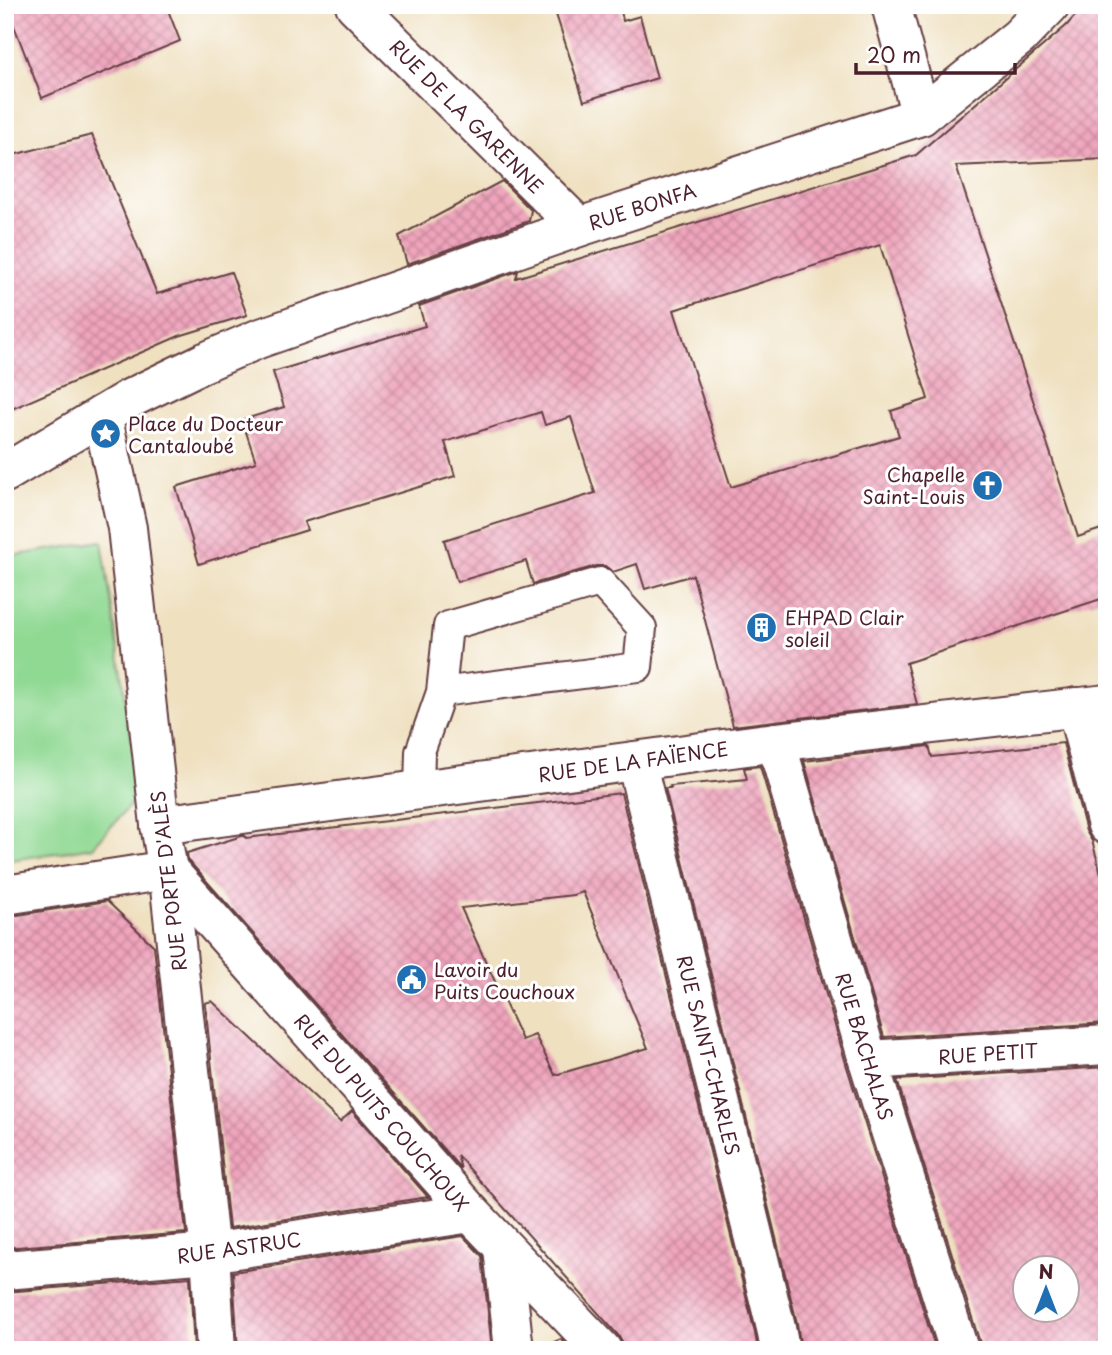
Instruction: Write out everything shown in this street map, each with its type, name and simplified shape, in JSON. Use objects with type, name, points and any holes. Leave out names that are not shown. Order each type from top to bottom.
[{"type":"street","name":"RUE DE LA GARENNE","points":[[355,5],[579,227]]},
{"type":"street","points":[[891,5],[921,116]]},
{"type":"street","name":"RUE BONFA","points":[[102,415],[129,399],[258,339],[579,227],[921,116],[1019,37],[1050,5]]},
{"type":"street","points":[[5,473],[102,415]]},
{"type":"street","name":"RUE PORTE D'ALÈS","points":[[102,415],[127,528],[210,1253],[216,1350]]},
{"type":"street","points":[[1092,706],[1107,825]]},
{"type":"street","name":"RUE DE LA FAÏENCE","points":[[160,825],[776,742],[1092,706]]},
{"type":"street","name":"RUE BACHALAS","points":[[776,742],[868,1060],[959,1350]]},
{"type":"street","name":"RUE SAINT-CHARLES","points":[[636,761],[780,1350]]},
{"type":"street","points":[[5,895],[167,870]]},
{"type":"street","name":"RUE DU PUITS COUCHOUX","points":[[167,870],[471,1213],[602,1350]]},
{"type":"street","name":"RUE PETIT","points":[[868,1060],[1107,1045]]},
{"type":"street","name":"RUE ASTRUC","points":[[5,1270],[210,1253],[471,1213]]},
{"type":"street","points":[[503,1248],[514,1350]]},
{"type":"lane","points":[[419,790],[420,752],[441,692],[448,626],[600,582],[642,628],[638,667],[441,692]]},
{"type":"green space","points":[[102,541],[140,794],[93,847],[5,861],[5,557]]},
{"type":"building","points":[[6,5],[166,5],[180,41],[42,98]]},
{"type":"building","points":[[553,5],[620,5],[623,21],[640,16],[657,78],[584,101]]},
{"type":"building","points":[[1085,5],[1107,5],[1107,159],[956,166],[1078,537],[1107,527],[1107,597],[906,663],[917,704],[733,726],[693,575],[645,589],[637,564],[613,572],[605,566],[596,566],[533,584],[526,561],[457,582],[444,540],[595,493],[571,417],[545,425],[541,412],[445,442],[455,476],[304,522],[307,530],[199,564],[176,487],[256,462],[242,420],[284,407],[273,372],[425,326],[419,306],[518,271],[516,278],[916,155],[1066,26]],"holes":[[[880,245],[928,399],[891,411],[899,436],[731,487],[674,310]]]},
{"type":"building","points":[[92,135],[157,294],[231,272],[247,315],[179,336],[5,412],[5,157]]},
{"type":"building","points":[[502,181],[531,210],[529,221],[407,264],[399,236]]},
{"type":"building","points":[[1063,743],[1086,831],[1092,841],[1107,895],[1107,1023],[884,1037],[804,761],[929,746],[932,757]]},
{"type":"building","points":[[760,766],[847,1067],[936,1350],[801,1350],[797,1323],[665,788],[747,779],[744,768]]},
{"type":"building","points":[[621,793],[758,1350],[623,1350],[618,1335],[457,1155],[461,1169],[188,860],[187,853],[242,836],[246,838]],"holes":[[[583,892],[648,1048],[555,1075],[535,1035],[522,1040],[461,908]]]},
{"type":"building","points":[[107,901],[154,946],[186,1233],[5,1248],[5,917]]},
{"type":"building","points":[[212,1001],[340,1122],[352,1111],[428,1197],[229,1228],[205,1003]]},
{"type":"building","points":[[1107,1067],[1107,1350],[980,1350],[897,1080]]},
{"type":"building","points":[[463,1236],[482,1256],[492,1350],[238,1350],[233,1272]]},
{"type":"building","points":[[190,1277],[194,1350],[5,1350],[5,1292]]},
{"type":"building","points":[[561,1339],[571,1350],[536,1350]]},
{"type":"place","name":"Place du Docteur Cantaloubé","points":[[105,434]]},
{"type":"place","name":"Chapelle Saint-Louis","points":[[988,485]]},
{"type":"place","name":"EHPAD Clair soleil","points":[[762,628]]},
{"type":"place","name":"Lavoir du Puits Couchoux","points":[[411,980]]}]
